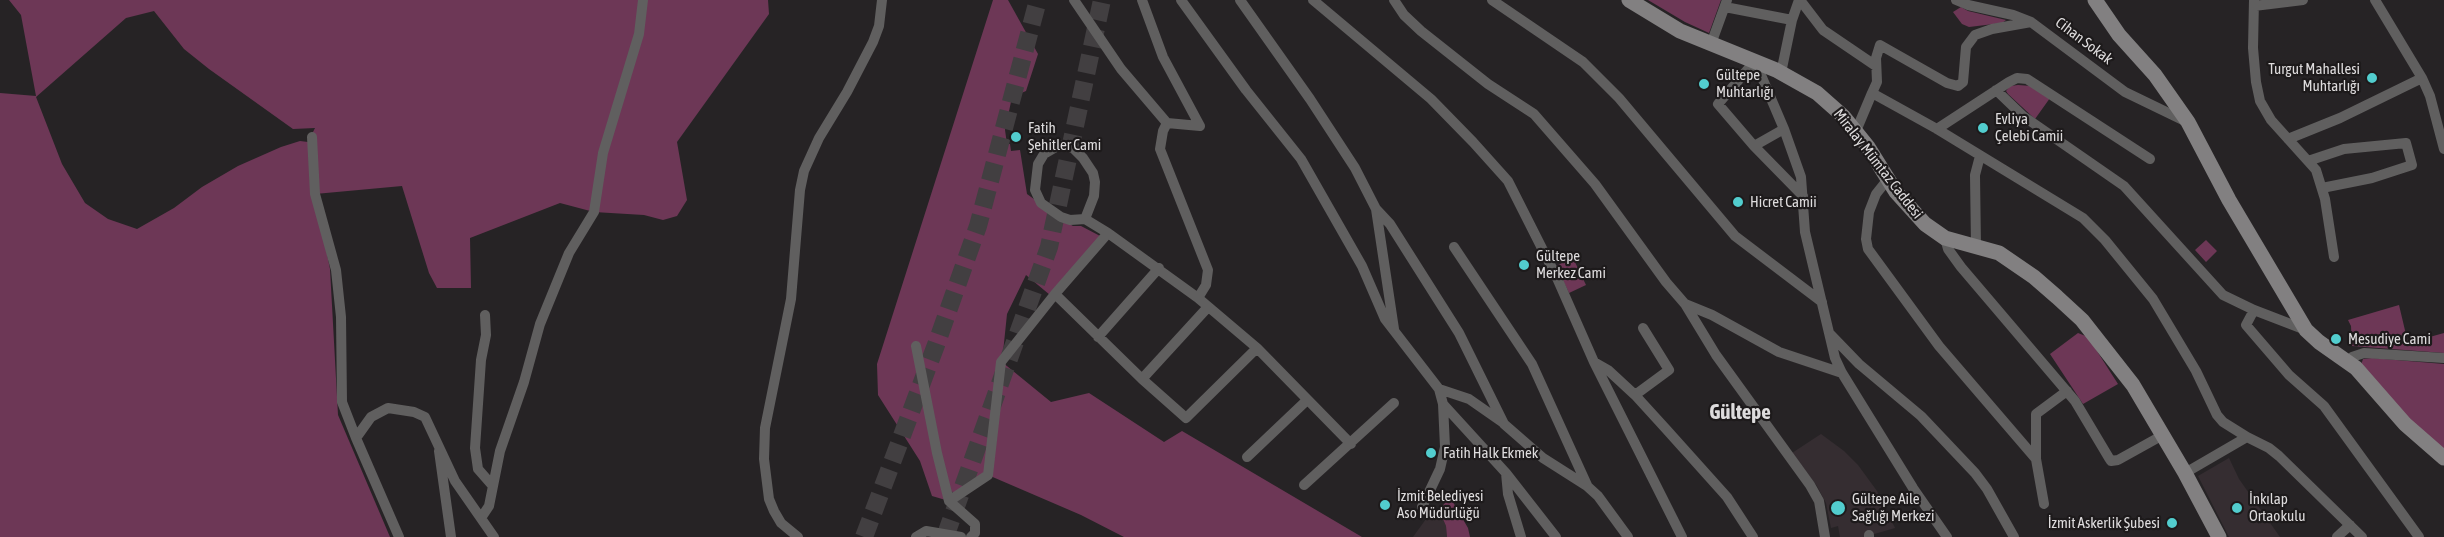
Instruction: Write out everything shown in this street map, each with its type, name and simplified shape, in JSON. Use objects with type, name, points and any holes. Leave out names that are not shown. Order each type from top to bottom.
[{"type":"main road","name":"Miralay Mümtaz Caddesi","points":[[1629,0],[1665,23],[1781,73],[1828,101],[1856,131],[1887,179],[1925,224],[1945,238],[1999,254],[2021,268],[2082,320],[2133,385],[2185,473],[2219,537]]},
{"type":"main road","points":[[2095,0],[2119,35],[2155,75],[2188,122],[2229,200],[2306,330],[2362,374],[2405,424],[2444,458]]},
{"type":"street","points":[[481,518],[489,506],[500,451],[524,382],[540,324],[575,240],[594,212],[603,153],[639,34],[643,0]]},
{"type":"street","points":[[798,537],[781,523],[774,511],[769,499],[764,459],[765,428],[791,299],[800,190],[804,171],[819,138],[847,92],[873,42],[879,26],[882,0]]},
{"type":"street","points":[[1074,0],[1121,69],[1167,123],[1200,126],[1163,57],[1142,0]]},
{"type":"street","points":[[1181,0],[1246,90],[1301,159],[1362,266],[1385,319],[1439,389],[1443,404],[1445,435],[1443,458],[1432,490],[1422,507]]},
{"type":"street","points":[[1240,0],[1310,99],[1355,168],[1376,209],[1392,227],[1459,333],[1504,424]]},
{"type":"street","points":[[1313,0],[1415,84],[1508,181],[1534,231],[1594,362],[1682,537]]},
{"type":"street","points":[[1394,0],[1404,15],[1421,31],[1488,84],[1534,114],[1595,184],[1666,282],[1685,304],[1716,355],[1810,485],[1819,501],[1824,537]]},
{"type":"street","points":[[1492,0],[1583,62],[1619,98],[1735,237],[1822,302]]},
{"type":"street","points":[[1781,73],[1792,20],[1800,0]]},
{"type":"street","points":[[1800,0],[1823,30],[1876,66]]},
{"type":"street","name":"Cihan Sokak","points":[[1956,0],[2031,22],[2126,92],[2188,122]]},
{"type":"street","points":[[2303,0],[2254,3],[2253,48],[2256,82],[2264,110],[2316,170],[2322,188],[2334,257]]},
{"type":"street","points":[[2375,0],[2422,78],[2430,96],[2444,149]]},
{"type":"street","points":[[1710,44],[1726,3],[1792,20]]},
{"type":"street","points":[[1856,131],[1877,82],[1876,66],[1880,45],[1958,86],[1963,81],[1966,47],[1975,35],[1992,29],[2031,22]]},
{"type":"street","points":[[1803,196],[1754,146],[1718,104],[1755,61],[1784,129],[1801,177],[1803,196],[1803,222],[1835,358],[1913,488],[1947,537]]},
{"type":"street","points":[[1937,129],[2017,78],[2032,81],[2150,159]]},
{"type":"street","points":[[2288,139],[2340,118],[2422,78]]},
{"type":"street","points":[[1996,90],[2024,116],[2124,186],[2223,295],[2306,330]]},
{"type":"street","points":[[1872,93],[1937,129],[2074,212],[2105,240],[2153,299],[2223,422],[2274,452],[2362,537]]},
{"type":"street","points":[[1167,123],[1160,149],[1208,270],[1206,285],[1198,298]]},
{"type":"street","points":[[1754,146],[1784,129]]},
{"type":"street","points":[[312,136],[315,194],[337,282],[342,402],[399,537]]},
{"type":"street","points":[[2308,161],[2344,149],[2406,142],[2412,165],[2372,178],[2322,188]]},
{"type":"street","points":[[1085,219],[1094,196],[1093,173],[1073,148],[1061,145],[1044,154],[1038,164],[1035,182],[1037,196],[1047,208],[1070,220],[1085,219],[1198,298],[1257,348],[1351,444]]},
{"type":"street","points":[[1976,247],[1975,174],[1980,156]]},
{"type":"street","points":[[1887,179],[1876,194],[1869,212],[1866,239],[1868,249],[1939,346],[2036,459]]},
{"type":"street","points":[[1376,209],[1395,333]]},
{"type":"street","points":[[949,501],[988,475],[1001,362],[1055,294],[1108,233]]},
{"type":"street","points":[[1945,238],[1948,249],[1961,267],[2067,391],[2083,413],[2111,461],[2118,460],[2163,435]]},
{"type":"street","points":[[1454,247],[1532,364],[1587,486]]},
{"type":"street","points":[[1098,337],[1158,268]]},
{"type":"street","points":[[1055,294],[1142,379],[1186,418],[1257,348]]},
{"type":"street","points":[[1685,304],[1712,315],[1779,352],[1842,373]]},
{"type":"street","points":[[1142,379],[1208,307]]},
{"type":"street","points":[[2254,310],[2246,325],[2289,375],[2324,406],[2419,537]]},
{"type":"street","points":[[484,315],[486,335],[481,360],[476,455],[478,469],[492,485]]},
{"type":"street","points":[[1635,395],[1670,370],[1643,328]]},
{"type":"street","points":[[1829,333],[1859,364],[1921,416],[1975,473],[1992,496],[2014,537]]},
{"type":"street","points":[[916,346],[949,501],[975,524],[975,533],[971,537]]},
{"type":"street","points":[[2348,362],[2352,357],[2364,353],[2444,358]]},
{"type":"street","points":[[1594,362],[1608,370],[1635,395],[1727,497],[1753,537]]},
{"type":"street","points":[[1439,389],[1469,399],[1504,424],[1543,458],[1587,486],[1598,496],[1628,537]]},
{"type":"street","points":[[2044,504],[2036,459],[2036,414],[2067,391]]},
{"type":"street","points":[[1247,457],[1307,400]]},
{"type":"street","points":[[1304,485],[1394,403]]},
{"type":"street","points":[[1443,404],[1506,473],[1556,537]]},
{"type":"street","points":[[356,438],[371,417],[382,409],[395,408],[425,417],[455,481],[494,537]]},
{"type":"street","points":[[2185,473],[2247,437]]},
{"type":"street","points":[[438,443],[441,481],[451,537]]},
{"type":"street","points":[[1506,473],[1509,500],[1521,537]]},
{"type":"street","points":[[2337,537],[2350,525]]},
{"type":"street","points":[[916,537],[926,531],[961,537]]},
{"type":"shaded area","points":[[9,0],[768,0],[769,14],[677,142],[687,200],[677,216],[663,220],[644,215],[594,212],[560,203],[470,238],[471,288],[437,288],[429,273],[402,186],[315,194],[330,269],[338,415],[390,537],[0,537],[0,93],[36,96],[21,15]],"holes":[[[154,11],[184,49],[293,129],[315,128],[308,142],[300,141],[281,147],[238,166],[137,229],[108,219],[85,203],[62,164],[36,97],[126,18]]]},
{"type":"shaded area","points":[[993,0],[1008,0],[1038,54],[1026,91],[1012,97],[1005,130],[1007,144],[1010,144],[1011,151],[1020,150],[1027,194],[1064,221],[1073,226],[1081,226],[1102,237],[1050,295],[1026,275],[1007,314],[1002,362],[1051,402],[1089,393],[1164,442],[1182,431],[1362,537],[1124,537],[1081,515],[988,475],[949,501],[932,496],[920,461],[878,395],[877,364]]},
{"type":"shaded area","points":[[1648,0],[1721,0],[1709,33]]},
{"type":"shaded area","points":[[1961,7],[1968,11],[2006,20],[2002,23],[1969,27],[1962,24],[1953,12]]},
{"type":"shaded area","points":[[2010,86],[2031,86],[2050,98],[2035,119],[2006,91]]},
{"type":"shaded area","points":[[2206,240],[2217,251],[2206,262],[2195,250]]},
{"type":"shaded area","points":[[1573,258],[1586,285],[1569,293],[1556,266]]},
{"type":"shaded area","points":[[2399,305],[2408,343],[2444,333],[2444,353],[2352,346],[2351,326],[2348,320]]},
{"type":"shaded area","points":[[2078,333],[2088,337],[2118,384],[2083,404],[2050,354]]},
{"type":"shaded area","points":[[2363,359],[2444,364],[2444,450],[2409,420],[2361,365]]},
{"type":"shaded area","points":[[1821,434],[1858,465],[1877,491],[1895,528],[1864,537],[1840,537],[1838,526],[1831,528],[1826,503],[1817,486],[1792,453]]},
{"type":"shaded area","name":"İnkılap Ortaokulu","points":[[2229,458],[2239,479],[2280,537],[2229,537],[2198,476]]},
{"type":"shaded area","points":[[1450,497],[1468,528],[1470,537],[1447,537],[1446,526],[1439,510]]},
{"type":"shaded area","points":[[1439,510],[1446,526],[1447,537],[1413,537],[1426,519]]},
{"type":"tunnel","points":[[864,537],[978,226],[1038,0]]},
{"type":"tunnel","points":[[945,537],[1049,247],[1102,0]]},
{"type":"place","name":"Turgut Mahallesi Muhtarlığı","points":[[2372,78]]},
{"type":"place","name":"Gültepe Muhtarlığı","points":[[1704,84]]},
{"type":"place","name":"Evliya Çelebi Camii","points":[[1983,128]]},
{"type":"place","name":"Fatih Şehitler Cami","points":[[1016,137]]},
{"type":"place","name":"Hicret Camii","points":[[1738,202]]},
{"type":"place","name":"Gültepe Merkez Cami","points":[[1524,265]]},
{"type":"place","name":"Mesudiye Cami","points":[[2336,339]]},
{"type":"place","name":"Fatih Halk Ekmek","points":[[1431,453]]},
{"type":"place","name":"İzmit Belediyesi Aso Müdürlüğü","points":[[1385,505]]},
{"type":"place","name":"Gültepe Aile Sağlığı Merkezi","points":[[1838,508]]},
{"type":"place","name":"İnkılap Ortaokulu","points":[[2237,508]]},
{"type":"place","name":"İzmit Askerlik Şubesi","points":[[2172,523]]},
{"type":"district","name":"Gültepe","points":[[1740,412]]}]
